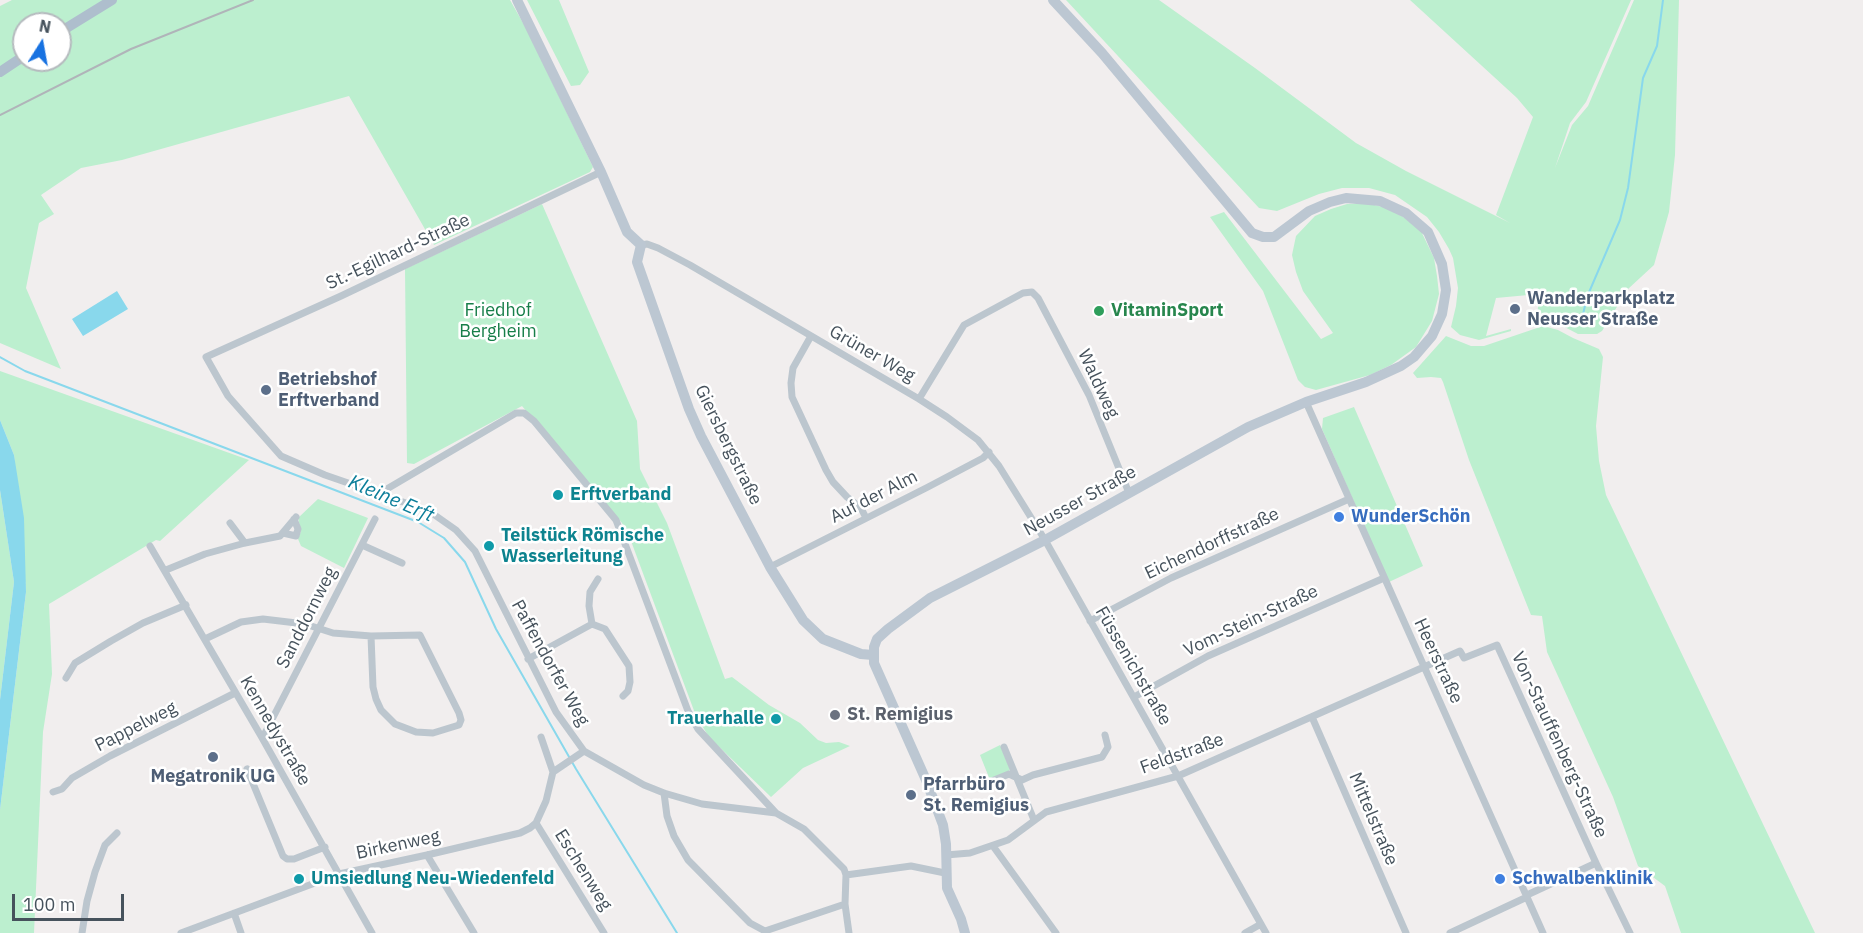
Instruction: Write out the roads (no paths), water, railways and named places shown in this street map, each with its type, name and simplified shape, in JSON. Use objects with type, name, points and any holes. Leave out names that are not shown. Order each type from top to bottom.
[{"type":"main road","points":[[72,25],[112,0]]},
{"type":"main road","points":[[517,0],[602,172],[627,232],[641,245]]},
{"type":"main road","name":"Neusser Straße","points":[[873,655],[877,639],[930,598],[1045,540],[1265,419],[1387,374],[1414,357],[1425,346],[1442,314],[1446,290],[1442,264],[1428,232],[1418,221],[1394,206],[1372,200],[1347,198],[1315,208],[1274,237],[1263,237],[1252,233],[1102,53],[1053,0]]},
{"type":"main road","name":"Giersbergstraße","points":[[641,245],[637,262],[689,409],[770,567],[803,620],[822,639],[861,654],[873,655]]},
{"type":"main road","points":[[873,655],[874,663],[944,825],[947,888],[965,933]]},
{"type":"street","name":"St.-Egilhard-Straße","points":[[206,357],[341,296],[602,172]]},
{"type":"street","name":"Grüner Weg","points":[[641,245],[646,244],[658,248],[919,399],[961,426],[989,452],[1045,540]]},
{"type":"street","name":"Waldweg","points":[[919,399],[964,325],[1023,293],[1032,292],[1038,298],[1089,395],[1129,493]]},
{"type":"street","points":[[811,336],[793,368],[792,397],[833,482],[861,508],[866,518]]},
{"type":"street","name":"Paffendorfer Weg","points":[[206,357],[228,396],[282,456],[325,475],[429,511],[456,530],[475,551],[556,712],[581,754],[664,793],[702,804],[776,813],[804,829],[838,862],[846,875]]},
{"type":"street","name":"Heerstraße","points":[[1306,402],[1543,933]]},
{"type":"street","points":[[380,493],[516,413],[524,413],[534,421],[616,520],[688,711],[698,729],[776,813]]},
{"type":"street","name":"Auf der Alm","points":[[770,567],[983,458],[989,452]]},
{"type":"street","name":"Eichendorffstraße","points":[[1090,621],[1171,578],[1349,499]]},
{"type":"street","points":[[166,570],[205,554],[280,536],[295,518],[298,529],[296,536],[283,533]]},
{"type":"street","name":"Sanddornweg","points":[[261,736],[265,733],[375,519]]},
{"type":"street","points":[[230,523],[245,543]]},
{"type":"street","name":"Füssenichstraße","points":[[1045,540],[1266,933]]},
{"type":"street","points":[[362,545],[402,563]]},
{"type":"street","name":"Kennedystraße","points":[[150,546],[186,604],[372,933]]},
{"type":"street","name":"Vom-Stein-Straße","points":[[1134,697],[1208,656],[1384,578]]},
{"type":"street","points":[[592,624],[589,606],[590,592],[598,579]]},
{"type":"street","points":[[66,678],[75,663],[143,623],[186,604]]},
{"type":"street","points":[[205,639],[241,622],[263,619],[287,620],[333,633],[371,636],[420,634],[461,720],[459,725],[433,733],[416,732],[395,724],[381,710],[373,687],[371,636]]},
{"type":"street","points":[[528,658],[592,624]]},
{"type":"street","points":[[592,624],[604,629],[629,666],[630,682],[628,691],[623,696]]},
{"type":"street","name":"Von-Stauffenberg-Straße","points":[[1425,666],[1460,651],[1464,658],[1497,645],[1596,863],[1450,933]]},
{"type":"street","name":"Feldstraße","points":[[946,855],[970,853],[1008,840],[1046,812],[1178,776],[1425,666]]},
{"type":"street","name":"Pappelweg","points":[[53,792],[62,789],[72,778],[110,756],[235,693]]},
{"type":"street","name":"Mittelstraße","points":[[1312,717],[1406,933]]},
{"type":"street","points":[[982,785],[1009,774],[1022,780],[1102,757],[1108,747],[1105,735]]},
{"type":"street","points":[[536,823],[546,801],[553,772],[541,737]]},
{"type":"street","points":[[1004,747],[1035,820]]},
{"type":"street","points":[[553,772],[581,754]]},
{"type":"street","points":[[247,769],[283,856],[287,859],[294,859],[325,847]]},
{"type":"street","points":[[664,793],[667,816],[674,836],[687,860],[750,923],[765,931],[845,904]]},
{"type":"street","name":"Birkenweg","points":[[182,933],[339,874],[520,833],[536,823]]},
{"type":"street","name":"Eschenweg","points":[[536,823],[604,933]]},
{"type":"street","points":[[82,933],[95,872],[105,845],[117,833]]},
{"type":"street","points":[[993,846],[1056,933]]},
{"type":"street","points":[[427,855],[474,933]]},
{"type":"street","points":[[1596,863],[1630,933]]},
{"type":"street","points":[[849,933],[845,904],[846,875],[911,866],[945,873]]},
{"type":"street","points":[[234,914],[242,933]]},
{"type":"street","points":[[1245,933],[1261,924]]},
{"type":"water","points":[[117,291],[128,309],[83,336],[72,319]]},
{"type":"water","points":[[0,420],[14,455],[24,518],[26,592],[0,810],[0,700],[14,582],[0,490]]},
{"type":"waterway","points":[[1581,323],[1587,297],[1620,220],[1628,188],[1643,78],[1657,46],[1663,0]]},
{"type":"waterway","name":"Kleine Erft","points":[[0,357],[25,371],[418,522],[444,538],[465,562],[496,629],[576,769],[677,933]]},
{"type":"railway","points":[[0,115],[131,49],[253,0]]},
{"type":"place","name":"Wanderparkplatz Neusser Straße","points":[[1515,309]]},
{"type":"place","name":"VitaminSport","points":[[1099,311]]},
{"type":"place","name":"Betriebshof Erftverband","points":[[266,390]]},
{"type":"place","name":"Erftverband","points":[[558,495]]},
{"type":"place","name":"WunderSchön","points":[[1339,517]]},
{"type":"place","name":"Teilstück Römische Wasserleitung","points":[[489,546]]},
{"type":"place","name":"St. Remigius","points":[[835,715]]},
{"type":"place","name":"Trauerhalle","points":[[776,719]]},
{"type":"place","name":"Megatronik UG","points":[[213,757]]},
{"type":"place","name":"Pfarrbüro St. Remigius","points":[[911,795]]},
{"type":"place","name":"Umsiedlung Neu-Wiedenfeld","points":[[299,879]]},
{"type":"place","name":"Schwalbenklinik","points":[[1500,879]]},
{"type":"park label","name":"Friedhof Bergheim","points":[[498,321]]}]
